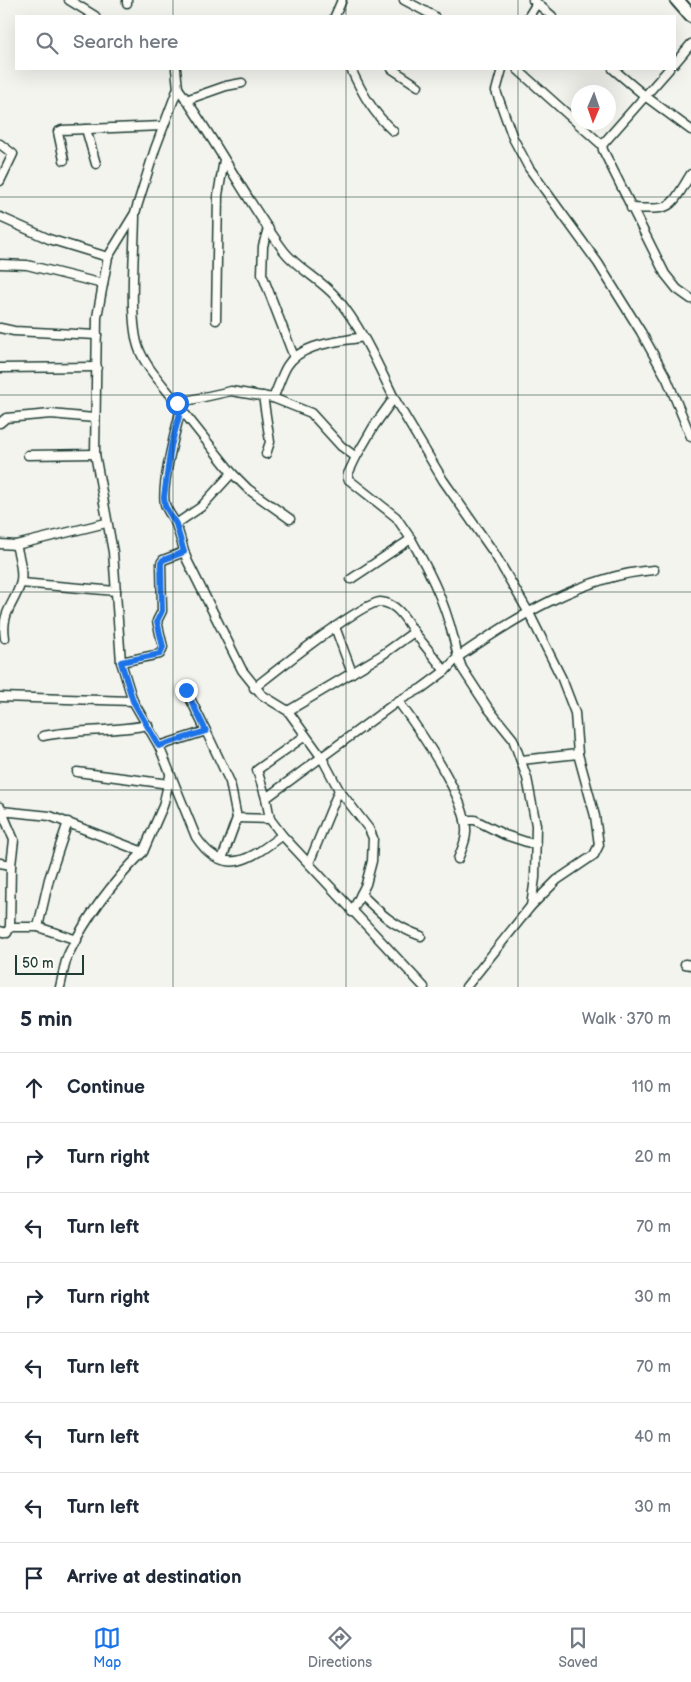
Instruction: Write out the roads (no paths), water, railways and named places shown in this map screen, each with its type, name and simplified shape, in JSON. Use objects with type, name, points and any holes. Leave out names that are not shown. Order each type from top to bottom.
[{"type":"main road","points":[[677,0],[691,16]]},
{"type":"street","points":[[69,0],[93,15]]},
{"type":"street","points":[[335,15],[342,0]]},
{"type":"street","points":[[404,0],[432,15]]},
{"type":"street","points":[[529,15],[535,1],[551,15]]},
{"type":"street","points":[[676,62],[691,44]]},
{"type":"street","points":[[176,70],[178,88],[163,126],[135,213],[108,257],[97,317],[94,418],[95,454],[106,523],[113,552],[121,662],[133,701],[159,746],[196,837],[204,849],[222,859],[240,862],[252,858],[282,835]]},
{"type":"street","points":[[351,70],[362,94],[379,118],[393,131]]},
{"type":"street","points":[[394,70],[418,86]]},
{"type":"street","points":[[502,70],[496,91],[513,138],[529,168],[598,263],[641,332],[667,380],[691,437]]},
{"type":"street","points":[[518,70],[602,144],[603,150],[665,274],[677,289],[691,299]]},
{"type":"street","points":[[614,70],[645,96],[691,130]]},
{"type":"street","points":[[602,144],[668,70]]},
{"type":"street","points":[[186,100],[226,86],[242,83]]},
{"type":"street","points":[[178,88],[285,253],[335,296],[363,337],[394,398],[443,480],[494,553],[529,613],[571,702],[577,731],[578,754],[595,816],[598,845],[594,855],[557,880],[531,906],[466,987]]},
{"type":"street","points":[[64,160],[58,132],[163,126]]},
{"type":"street","points":[[86,129],[96,164]]},
{"type":"street","points":[[0,144],[13,154],[0,181]]},
{"type":"street","points":[[216,320],[217,212],[224,160]]},
{"type":"street","points":[[632,208],[667,208],[672,205],[691,174]]},
{"type":"street","points":[[135,213],[135,331],[139,348],[146,362],[232,473],[248,489],[290,519]]},
{"type":"street","points":[[0,217],[49,239],[108,257]]},
{"type":"street","points":[[268,228],[263,246],[262,274],[294,357]]},
{"type":"street","points":[[0,264],[27,265],[103,284]]},
{"type":"street","points":[[0,328],[14,331],[97,335]]},
{"type":"street","points":[[273,398],[287,366],[294,357],[312,348],[363,337]]},
{"type":"street","points":[[0,368],[97,367]]},
{"type":"street","points":[[179,406],[231,391],[273,398],[311,413],[341,446],[356,457]]},
{"type":"street","points":[[263,396],[270,442],[266,454]]},
{"type":"street","points":[[394,398],[374,426],[356,457],[348,474],[348,479],[396,517],[411,539],[433,577],[448,615],[462,668],[488,708],[513,739],[521,760],[536,825],[535,878],[531,906]]},
{"type":"street","points":[[179,406],[171,446],[164,497],[165,506],[176,524],[184,552],[228,647],[254,688],[288,711],[322,758],[339,790],[369,829],[373,838],[372,861],[361,894],[352,912]]},
{"type":"street","points":[[0,423],[6,418],[51,414],[94,418]]},
{"type":"street","points":[[28,454],[95,454]]},
{"type":"street","points":[[176,524],[201,506],[232,473]]},
{"type":"street","points":[[0,544],[16,545],[106,523]]},
{"type":"street","points":[[351,578],[411,539]]},
{"type":"street","points":[[6,638],[3,624],[5,616],[21,583],[16,545]]},
{"type":"street","points":[[121,662],[160,654],[163,647],[157,621],[162,611],[161,563],[163,560],[184,552]]},
{"type":"street","points":[[266,798],[398,702],[422,688],[445,671],[458,657],[486,638],[554,599],[612,577],[635,571],[654,570]]},
{"type":"street","points":[[21,583],[116,590]]},
{"type":"street","points":[[254,688],[335,627],[375,602],[381,602],[396,608],[445,671]]},
{"type":"street","points":[[335,627],[352,673]]},
{"type":"street","points":[[288,711],[352,673],[414,632]]},
{"type":"street","points":[[186,690],[230,782],[238,818],[222,859]]},
{"type":"street","points":[[0,697],[133,701]]},
{"type":"street","points":[[398,702],[418,728],[452,787],[466,820],[466,835],[458,858]]},
{"type":"street","points":[[43,736],[71,730],[130,728],[148,725]]},
{"type":"street","points":[[159,746],[206,731]]},
{"type":"street","points":[[306,736],[257,770],[266,798],[270,819],[282,835],[352,912],[424,987]]},
{"type":"street","points":[[521,760],[578,754]]},
{"type":"street","points":[[77,772],[169,784]]},
{"type":"street","points":[[60,987],[68,954],[104,896],[143,852],[163,806],[170,774]]},
{"type":"street","points":[[309,863],[339,790]]},
{"type":"street","points":[[0,809],[50,816],[143,852]]},
{"type":"street","points":[[0,809],[14,840],[11,865],[10,927],[7,932],[0,931]]},
{"type":"street","points":[[238,818],[270,819]]},
{"type":"street","points":[[466,820],[475,820],[505,835],[536,845]]},
{"type":"street","points":[[38,927],[49,879],[68,822]]},
{"type":"street","points":[[0,863],[11,865]]},
{"type":"street","points":[[361,894],[383,916],[400,929],[421,936]]},
{"type":"street","points":[[10,927],[38,927],[77,940]]}]
